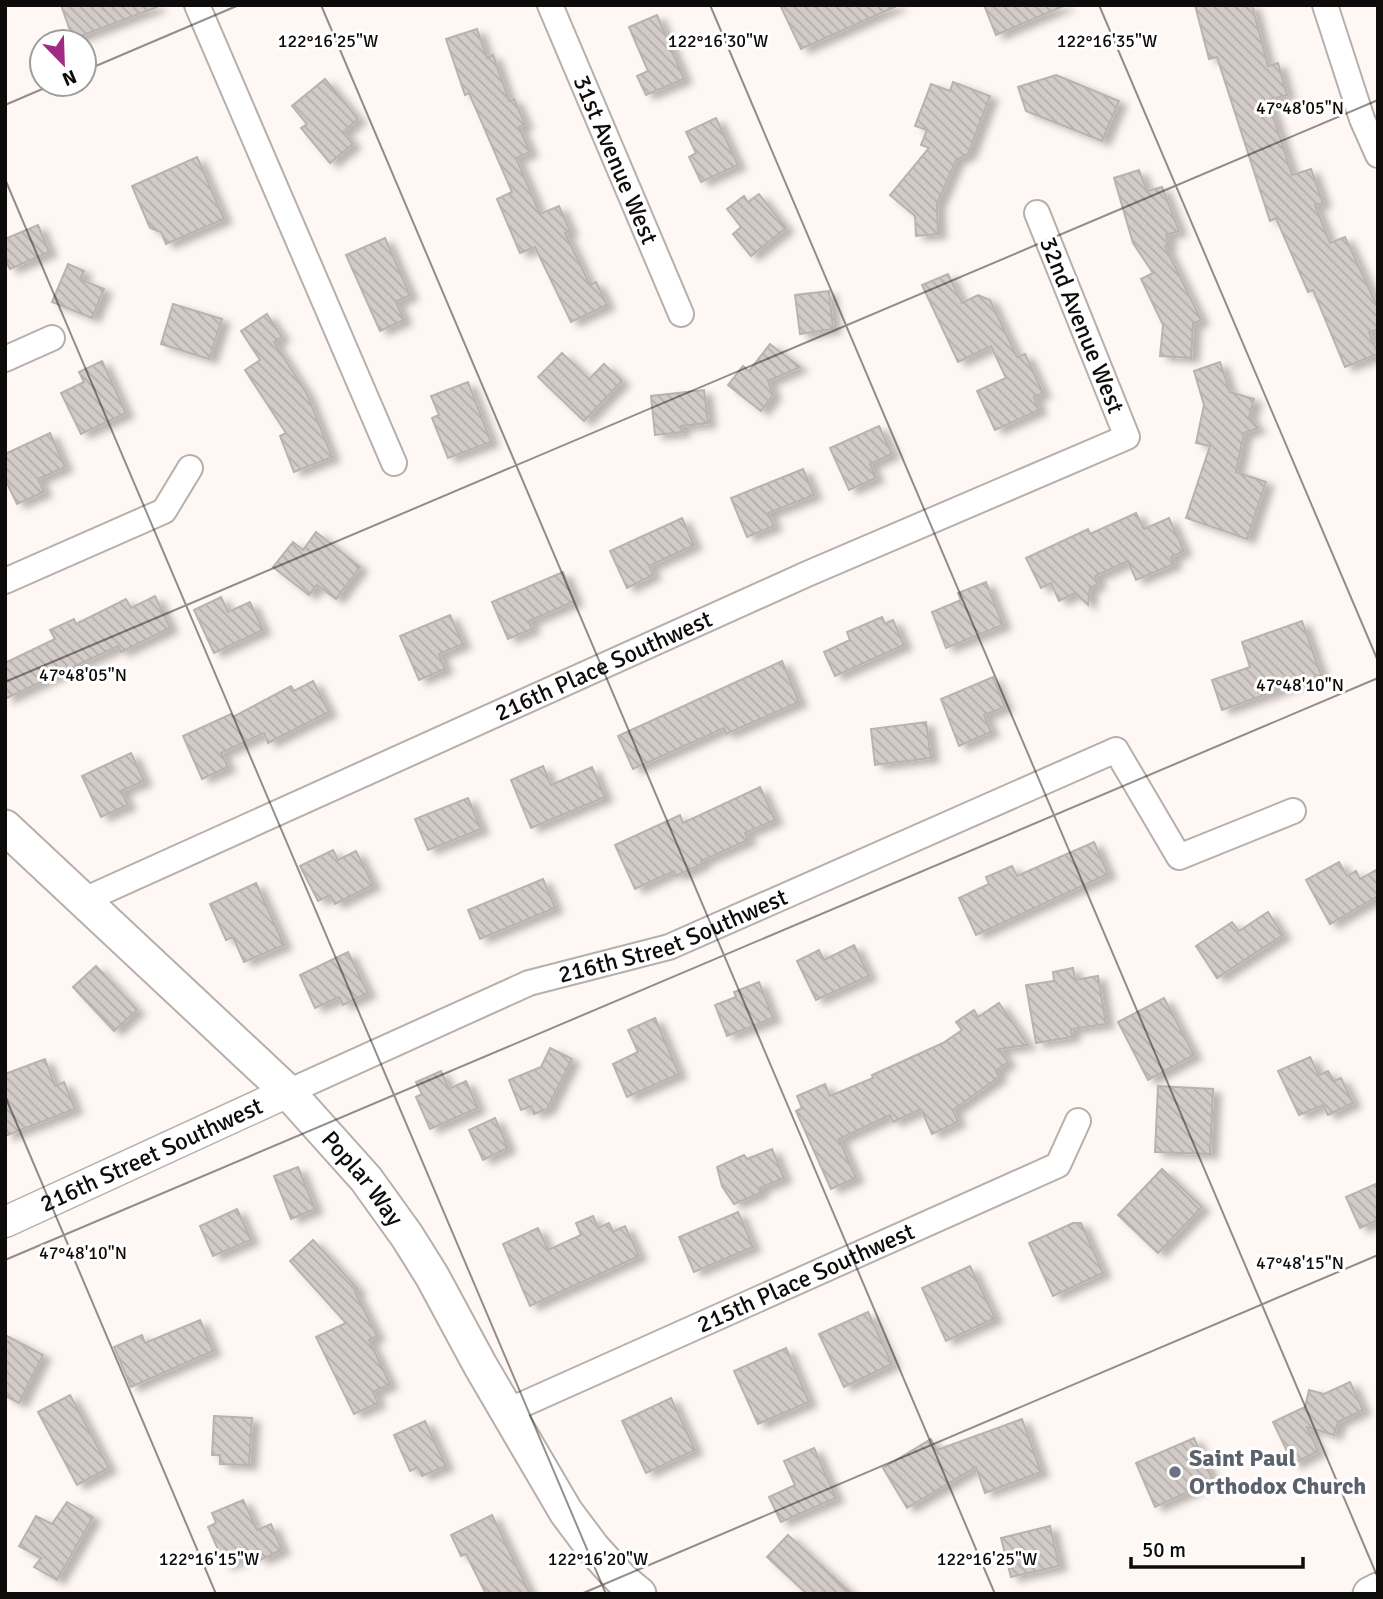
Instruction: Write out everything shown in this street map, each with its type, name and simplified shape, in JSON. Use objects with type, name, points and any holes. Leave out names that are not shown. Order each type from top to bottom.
[{"type":"main road","name":"Poplar Way","points":[[5,827],[288,1093],[366,1179],[407,1237],[566,1512],[593,1548],[622,1580],[639,1594]]},
{"type":"main road","points":[[1370,1594],[1378,1590]]},
{"type":"street","points":[[197,5],[394,463]]},
{"type":"street","name":"31st Avenue West","points":[[550,5],[681,314]]},
{"type":"street","points":[[1325,5],[1362,119],[1378,155]]},
{"type":"street","name":"32nd Avenue West","points":[[1037,213],[1127,437]]},
{"type":"street","points":[[5,359],[52,338]]},
{"type":"street","name":"216th Place Southwest","points":[[82,901],[794,579],[1127,437]]},
{"type":"street","points":[[5,581],[164,511],[190,468]]},
{"type":"street","name":"216th Street Southwest","points":[[5,1222],[529,983],[669,947],[1116,750],[1179,857],[1293,811]]},
{"type":"street","name":"215th Place Southwest","points":[[508,1411],[1058,1165],[1078,1121]]},
{"type":"building","points":[[61,5],[157,5],[98,29],[69,28]]},
{"type":"building","points":[[780,5],[899,5],[801,49]]},
{"type":"building","points":[[984,5],[1066,5],[996,35]]},
{"type":"building","points":[[1195,5],[1252,5],[1268,66],[1278,63],[1287,95],[1268,100],[1292,175],[1311,169],[1323,203],[1315,205],[1330,243],[1345,237],[1378,308],[1378,329],[1369,332],[1378,354],[1345,367],[1313,290],[1308,292],[1276,218],[1270,221],[1217,57],[1209,59]]},
{"type":"building","points":[[657,15],[684,79],[646,95],[637,76],[648,71],[629,27]]},
{"type":"building","points":[[477,29],[487,58],[493,55],[509,101],[514,99],[525,124],[519,127],[530,152],[516,158],[540,214],[559,206],[570,231],[565,233],[590,285],[596,282],[607,305],[571,322],[535,247],[520,253],[497,199],[512,192],[469,93],[465,95],[446,39]]},
{"type":"building","points":[[1056,75],[1119,101],[1102,141],[1026,111],[1018,87]]},
{"type":"building","points":[[325,79],[358,119],[343,132],[353,144],[330,163],[301,128],[307,124],[292,106]]},
{"type":"building","points":[[953,82],[990,96],[968,154],[956,160],[937,204],[938,234],[916,236],[915,216],[890,195],[929,148],[921,145],[927,130],[915,126],[931,84],[950,91]]},
{"type":"building","points":[[716,118],[738,165],[701,182],[689,157],[696,153],[686,132]]},
{"type":"building","points":[[197,157],[224,219],[166,244],[161,232],[150,228],[132,186]]},
{"type":"building","points":[[1139,170],[1147,191],[1162,187],[1179,231],[1166,235],[1169,244],[1165,246],[1201,320],[1193,324],[1191,358],[1160,356],[1163,325],[1141,279],[1153,273],[1133,243],[1114,178]]},
{"type":"building","points":[[759,194],[786,228],[751,256],[733,234],[741,227],[727,209],[744,196],[748,202]]},
{"type":"building","points":[[38,225],[49,252],[10,269],[5,259],[5,239]]},
{"type":"building","points":[[385,238],[410,295],[396,302],[404,320],[380,331],[346,255]]},
{"type":"building","points":[[68,264],[84,271],[80,279],[104,289],[92,318],[52,302]]},
{"type":"building","points":[[948,274],[962,303],[978,295],[990,300],[1017,357],[1025,354],[1043,393],[1034,397],[1039,410],[995,430],[977,391],[1006,378],[991,346],[958,362],[922,285]]},
{"type":"building","points":[[829,291],[833,329],[800,334],[795,295]]},
{"type":"building","points":[[173,304],[222,319],[209,359],[161,344]]},
{"type":"building","points":[[267,314],[282,337],[274,342],[307,394],[332,457],[294,472],[280,436],[286,433],[245,370],[260,360],[241,331]]},
{"type":"building","points":[[770,344],[800,367],[768,381],[773,395],[761,411],[728,385],[743,366],[749,371]]},
{"type":"building","points":[[562,353],[589,379],[604,364],[622,381],[584,421],[538,377]]},
{"type":"building","points":[[102,361],[126,413],[81,434],[61,393],[84,382],[79,372]]},
{"type":"building","points":[[1220,362],[1230,392],[1254,399],[1249,417],[1258,428],[1244,433],[1236,472],[1266,482],[1247,539],[1186,518],[1210,446],[1196,443],[1204,405],[1194,371]]},
{"type":"building","points":[[468,382],[491,442],[448,458],[432,418],[439,415],[431,396]]},
{"type":"building","points":[[704,390],[708,423],[681,426],[682,432],[655,435],[651,396]]},
{"type":"building","points":[[879,426],[892,454],[870,464],[876,478],[849,490],[830,448]]},
{"type":"building","points":[[50,433],[65,467],[38,479],[44,492],[17,504],[5,479],[5,454]]},
{"type":"building","points":[[803,469],[814,495],[768,513],[774,526],[747,537],[731,498]]},
{"type":"building","points":[[1136,513],[1144,529],[1169,518],[1184,551],[1171,557],[1174,564],[1136,580],[1128,561],[1095,576],[1098,584],[1090,588],[1088,605],[1075,593],[1059,601],[1051,583],[1041,588],[1026,558],[1088,529],[1090,534]]},
{"type":"building","points":[[682,518],[694,545],[649,566],[653,575],[627,588],[610,551]]},
{"type":"building","points":[[316,532],[360,567],[336,599],[317,585],[309,595],[273,567],[293,542],[303,550]]},
{"type":"building","points":[[563,572],[575,601],[529,621],[532,629],[508,639],[492,602]]},
{"type":"building","points":[[986,582],[1003,625],[946,648],[932,612],[961,600],[958,593]]},
{"type":"building","points":[[155,596],[170,628],[121,652],[118,646],[5,699],[5,663],[55,639],[50,630],[74,619],[76,624],[126,599],[131,608]]},
{"type":"building","points":[[221,597],[228,612],[250,602],[263,630],[214,653],[194,610]]},
{"type":"building","points":[[450,615],[463,644],[439,654],[445,669],[419,680],[400,636]]},
{"type":"building","points":[[882,617],[885,624],[893,620],[904,645],[835,676],[824,652],[850,640],[847,632]]},
{"type":"building","points":[[1302,621],[1321,675],[1222,710],[1212,680],[1250,667],[1242,642]]},
{"type":"building","points":[[782,661],[799,702],[726,734],[724,728],[633,769],[618,736]]},
{"type":"building","points":[[993,677],[1005,707],[984,715],[991,732],[959,746],[941,699]]},
{"type":"building","points":[[313,681],[329,712],[268,743],[264,733],[221,753],[228,767],[202,779],[183,736],[231,714],[233,717],[291,686],[294,691]]},
{"type":"building","points":[[926,722],[931,758],[875,765],[871,729]]},
{"type":"building","points":[[131,753],[144,781],[121,791],[128,805],[101,817],[82,776]]},
{"type":"building","points":[[543,766],[551,785],[592,767],[605,797],[531,828],[511,780]]},
{"type":"building","points":[[760,787],[775,820],[745,833],[748,840],[701,861],[702,864],[676,876],[674,871],[635,889],[615,845],[680,815],[683,823]]},
{"type":"building","points":[[468,798],[481,829],[428,850],[415,819]]},
{"type":"building","points":[[1094,842],[1108,874],[976,935],[959,898],[989,884],[986,877],[1012,866],[1017,876]]},
{"type":"building","points":[[333,850],[338,860],[356,851],[373,885],[335,904],[330,895],[318,901],[300,866]]},
{"type":"building","points":[[1339,862],[1347,876],[1356,871],[1360,879],[1378,869],[1378,896],[1330,924],[1306,880]]},
{"type":"building","points":[[543,879],[555,908],[480,939],[468,910]]},
{"type":"building","points":[[256,883],[284,945],[244,962],[233,937],[226,940],[210,904]]},
{"type":"building","points":[[1268,912],[1283,935],[1217,978],[1196,946],[1232,922],[1239,931]]},
{"type":"building","points":[[854,945],[869,976],[816,1000],[797,961],[819,950],[824,960]]},
{"type":"building","points":[[348,952],[368,993],[343,1005],[339,997],[315,1008],[300,975]]},
{"type":"building","points":[[96,966],[137,1010],[114,1031],[73,987]]},
{"type":"building","points":[[1073,968],[1075,980],[1098,976],[1106,1024],[1071,1029],[1072,1037],[1036,1043],[1026,985],[1054,981],[1053,972]]},
{"type":"building","points":[[759,982],[773,1018],[727,1036],[715,1005],[736,997],[734,992]]},
{"type":"building","points":[[1164,998],[1194,1055],[1148,1080],[1118,1022]]},
{"type":"building","points":[[999,1003],[1028,1045],[999,1049],[1008,1062],[996,1071],[999,1077],[953,1110],[958,1122],[932,1134],[921,1109],[893,1122],[890,1115],[839,1139],[856,1178],[831,1189],[796,1111],[802,1108],[797,1096],[825,1084],[830,1096],[873,1078],[872,1075],[943,1043],[962,1030],[956,1022],[974,1010],[978,1017]]},
{"type":"building","points":[[655,1018],[679,1074],[627,1097],[613,1064],[638,1052],[628,1030]]},
{"type":"building","points":[[550,1048],[572,1059],[547,1109],[534,1114],[531,1106],[521,1110],[509,1080],[541,1067]]},
{"type":"building","points":[[1310,1057],[1319,1075],[1328,1071],[1334,1081],[1341,1078],[1353,1103],[1328,1115],[1323,1105],[1299,1115],[1278,1071]]},
{"type":"building","points":[[45,1059],[55,1086],[64,1082],[75,1109],[5,1136],[5,1074]]},
{"type":"building","points":[[441,1071],[449,1089],[466,1081],[478,1108],[430,1129],[416,1097],[422,1094],[416,1082]]},
{"type":"building","points":[[1158,1086],[1213,1089],[1210,1154],[1155,1152]]},
{"type":"building","points":[[495,1118],[508,1148],[483,1160],[469,1130]]},
{"type":"building","points":[[772,1149],[784,1178],[760,1188],[760,1193],[734,1204],[722,1186],[717,1167],[744,1155],[747,1159]]},
{"type":"building","points":[[298,1167],[315,1209],[291,1219],[274,1176]]},
{"type":"building","points":[[1162,1169],[1202,1207],[1158,1253],[1118,1215]]},
{"type":"building","points":[[1378,1183],[1378,1220],[1360,1228],[1346,1197]]},
{"type":"building","points":[[237,1209],[251,1240],[213,1256],[200,1226]]},
{"type":"building","points":[[738,1212],[753,1247],[694,1272],[679,1237]]},
{"type":"building","points":[[593,1216],[598,1228],[609,1223],[613,1232],[625,1226],[639,1256],[530,1306],[503,1244],[538,1228],[548,1250],[581,1235],[576,1223]]},
{"type":"building","points":[[1073,1223],[1081,1223],[1103,1273],[1053,1296],[1029,1243]]},
{"type":"building","points":[[313,1240],[358,1289],[355,1292],[377,1336],[369,1340],[390,1384],[373,1392],[378,1403],[354,1414],[316,1337],[346,1323],[290,1261]]},
{"type":"building","points":[[970,1266],[995,1318],[946,1341],[922,1288]]},
{"type":"building","points":[[868,1312],[892,1364],[844,1387],[819,1334]]},
{"type":"building","points":[[200,1320],[213,1351],[131,1387],[114,1347],[142,1335],[145,1343]]},
{"type":"building","points":[[5,1335],[43,1355],[19,1403],[5,1396]]},
{"type":"building","points":[[786,1348],[809,1402],[758,1424],[734,1371]]},
{"type":"building","points":[[1350,1382],[1363,1410],[1338,1422],[1334,1435],[1307,1427],[1318,1451],[1293,1464],[1273,1422],[1305,1407],[1309,1390],[1324,1394]]},
{"type":"building","points":[[70,1395],[109,1468],[77,1485],[38,1412]]},
{"type":"building","points":[[671,1398],[695,1450],[646,1473],[622,1421]]},
{"type":"building","points":[[214,1416],[252,1418],[249,1465],[220,1464],[220,1455],[212,1455]]},
{"type":"building","points":[[1022,1419],[1041,1472],[985,1493],[976,1467],[907,1508],[883,1468],[931,1439],[937,1450]]},
{"type":"building","points":[[425,1421],[446,1466],[422,1476],[418,1467],[410,1471],[394,1435]]},
{"type":"building","name":"Saint Paul Orthodox Church","points":[[1194,1438],[1213,1481],[1155,1507],[1136,1463]]},
{"type":"building","points":[[814,1448],[836,1498],[781,1522],[769,1497],[795,1485],[784,1461]]},
{"type":"building","points":[[243,1500],[257,1530],[271,1524],[282,1550],[260,1560],[256,1552],[225,1565],[208,1527],[216,1523],[212,1513]]},
{"type":"building","points":[[67,1502],[93,1517],[57,1580],[34,1567],[41,1558],[19,1546],[36,1516],[52,1524]]},
{"type":"building","points":[[492,1515],[530,1594],[486,1594],[466,1554],[461,1556],[451,1535]]},
{"type":"building","points":[[1050,1526],[1059,1566],[1011,1577],[1001,1538]]},
{"type":"building","points":[[788,1535],[852,1594],[807,1594],[767,1557]]},
{"type":"place","name":"Saint Paul Orthodox Church","points":[[1175,1472]]}]
